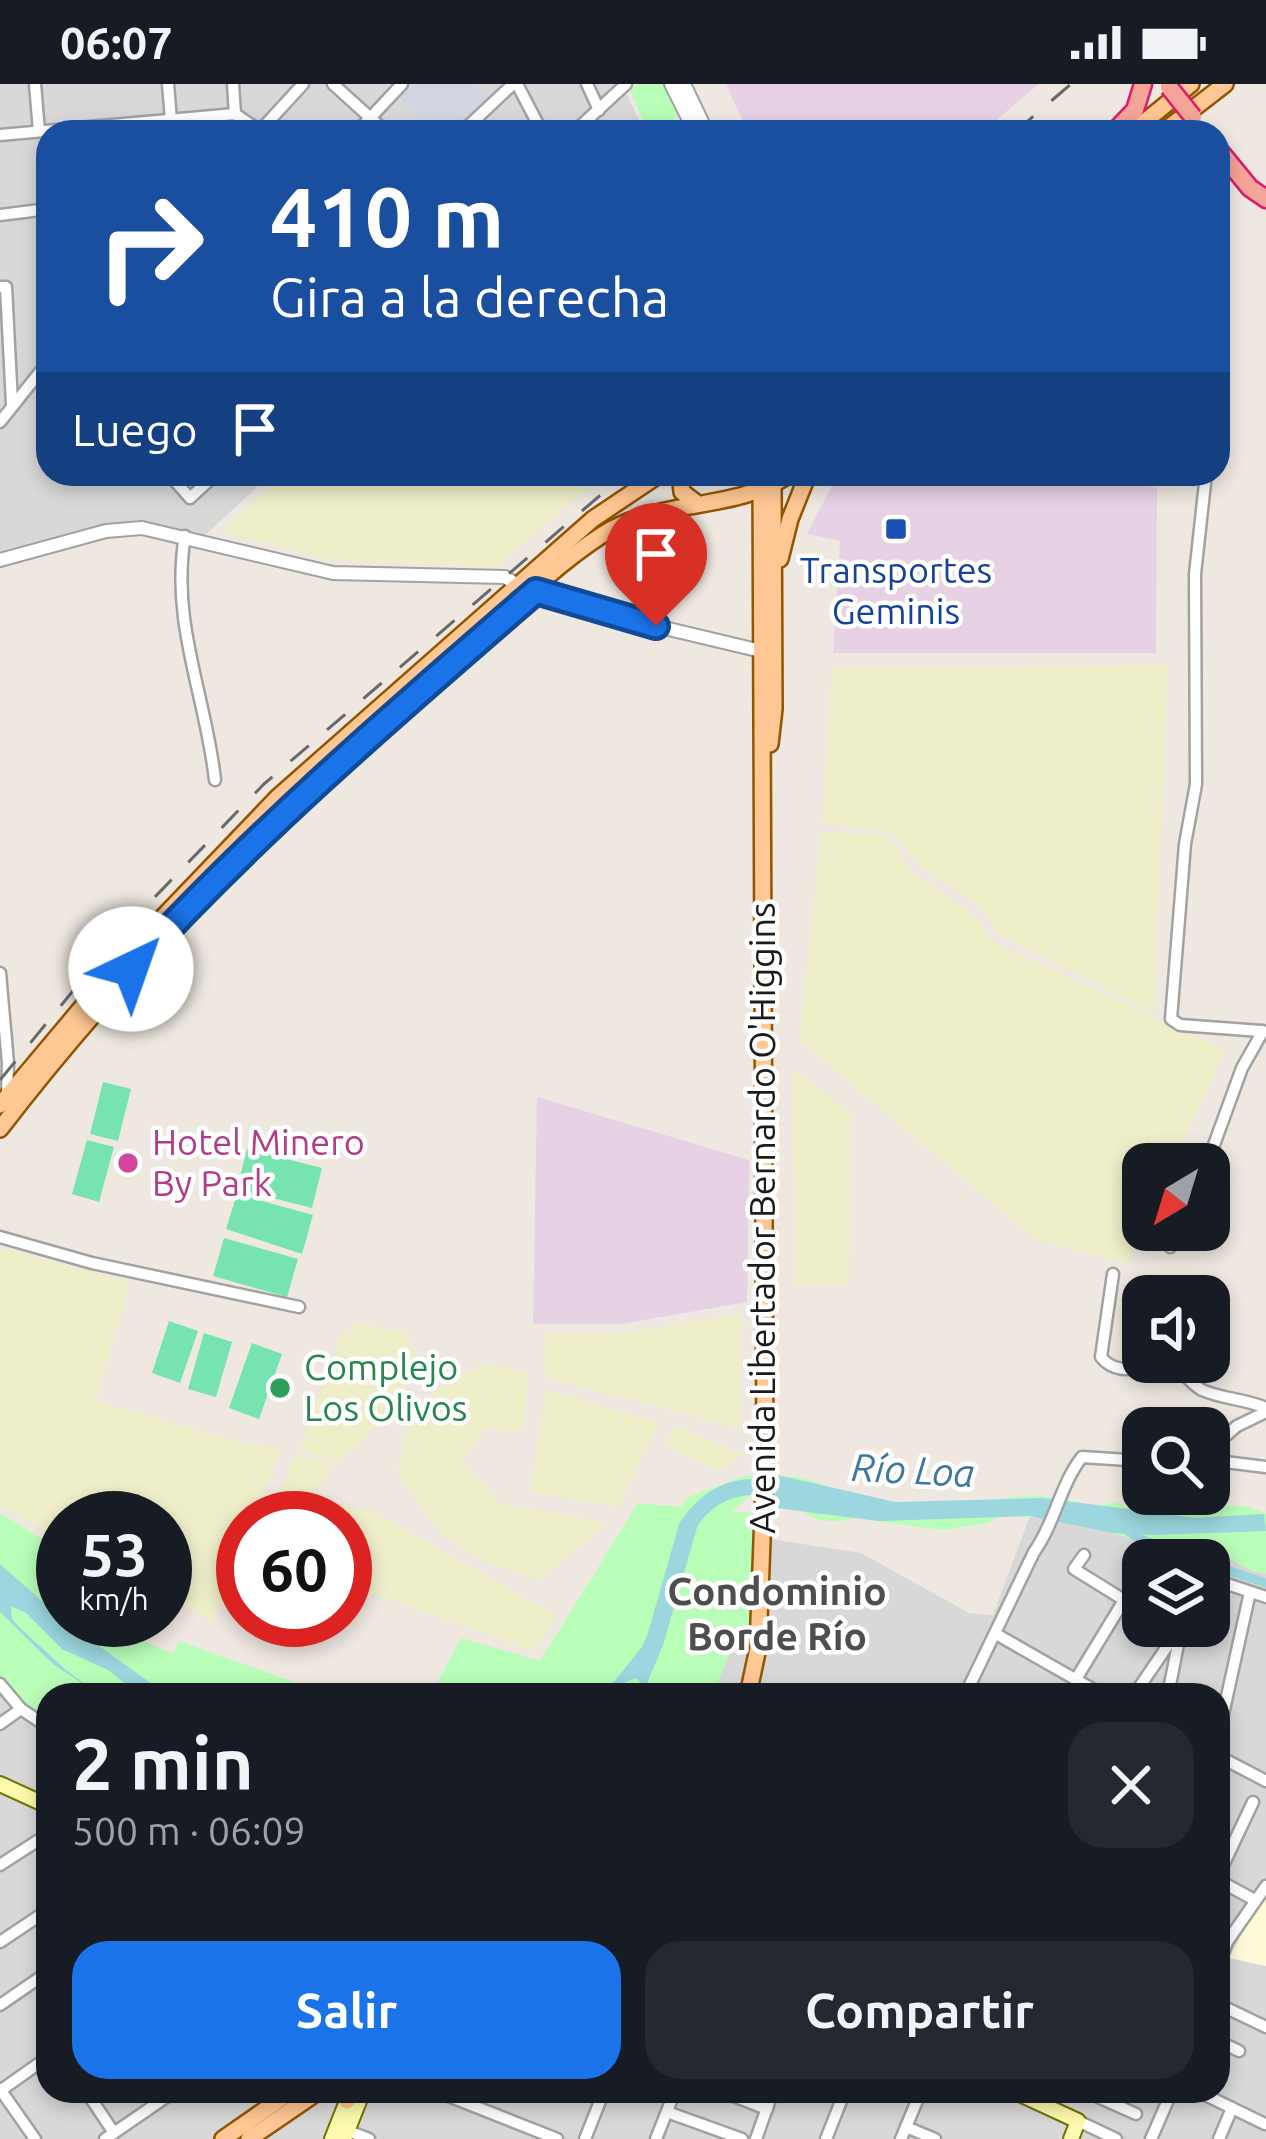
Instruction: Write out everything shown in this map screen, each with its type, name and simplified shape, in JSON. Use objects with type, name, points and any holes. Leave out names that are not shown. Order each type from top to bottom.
[{"type":"highway","points":[[1125,120],[1135,110],[1143,84]]},
{"type":"highway","points":[[1168,86],[1195,120]]},
{"type":"highway","points":[[1230,164],[1266,199]]},
{"type":"main road","points":[[1147,120],[1191,84]]},
{"type":"main road","points":[[1178,120],[1225,84]]},
{"type":"main road","points":[[0,1129],[8,1102],[33,1061],[159,918],[278,796],[517,585],[610,506],[641,486]]},
{"type":"main road","points":[[681,486],[682,492],[699,504]]},
{"type":"main road","points":[[8,1102],[210,885],[328,772],[536,591],[612,529],[654,512],[740,499],[760,486]]},
{"type":"main road","name":"Avenida Libertador Bernardo O'Higgins","points":[[751,1683],[758,1648],[766,1460],[761,513],[766,486]]},
{"type":"main road","name":"Avenida Libertador Bernardo O'Higgins","points":[[761,812],[774,709],[767,486]]},
{"type":"main road","points":[[774,598],[790,519],[803,486]]},
{"type":"main road","points":[[740,499],[761,513]]},
{"type":"main road","points":[[2,1788],[36,1801]]},
{"type":"main road","points":[[223,2139],[269,2103]]},
{"type":"main road","points":[[249,2139],[302,2103]]},
{"type":"main road","points":[[332,2139],[344,2103]]},
{"type":"main road","points":[[346,2135],[358,2103]]},
{"type":"main road","points":[[1039,2103],[1082,2123],[1071,2139]]},
{"type":"street","points":[[35,84],[38,120]]},
{"type":"street","points":[[167,84],[171,119]]},
{"type":"street","points":[[233,84],[235,114]]},
{"type":"street","points":[[270,120],[303,84]]},
{"type":"street","points":[[333,84],[372,120]]},
{"type":"street","points":[[370,118],[402,84]]},
{"type":"street","points":[[475,120],[515,84],[535,120]]},
{"type":"street","points":[[587,84],[599,110]]},
{"type":"street","points":[[588,120],[626,84]]},
{"type":"street","points":[[671,84],[689,120]]},
{"type":"street","points":[[684,84],[701,120]]},
{"type":"street","points":[[160,120],[235,114],[244,120]]},
{"type":"street","points":[[0,135],[36,131]]},
{"type":"street","points":[[0,215],[36,210]]},
{"type":"street","points":[[0,287],[6,287],[5,412]]},
{"type":"street","points":[[5,412],[36,376]]},
{"type":"street","points":[[180,486],[190,498],[203,486]]},
{"type":"street","points":[[1205,486],[1195,593],[1196,784],[1185,844],[1171,1019],[1180,1025],[1264,1032],[1242,1068],[1215,1143]]},
{"type":"street","points":[[0,560],[124,529],[184,536],[333,573],[505,577],[517,585],[656,626],[761,651]]},
{"type":"street","points":[[184,536],[179,572],[185,638],[215,780]]},
{"type":"street","points":[[0,973],[8,1102]]},
{"type":"street","points":[[7,1055],[18,1064],[33,1061]]},
{"type":"street","points":[[0,1238],[92,1263],[298,1306]]},
{"type":"street","points":[[1113,1274],[1101,1357],[1107,1364],[1120,1370],[1178,1370],[1208,1393],[1266,1410]]},
{"type":"street","points":[[1230,1432],[1266,1410]]},
{"type":"street","points":[[970,1683],[1034,1552],[1048,1533],[1075,1466],[1082,1456],[1122,1459]]},
{"type":"street","points":[[1230,1463],[1266,1467]]},
{"type":"street","points":[[1084,1555],[1074,1569],[1122,1599]]},
{"type":"street","points":[[1230,1585],[1266,1597]]},
{"type":"street","points":[[1230,1683],[1250,1592]]},
{"type":"street","points":[[1076,1679],[1122,1603]]},
{"type":"street","points":[[996,1634],[1083,1683]]},
{"type":"street","points":[[1142,1683],[1167,1647]]},
{"type":"street","points":[[1170,1683],[1177,1647]]},
{"type":"street","points":[[0,1684],[36,1719]]},
{"type":"street","points":[[0,1724],[21,1709]]},
{"type":"street","points":[[1230,1762],[1266,1780]]},
{"type":"street","points":[[1230,1840],[1253,1802]]},
{"type":"street","points":[[0,1865],[36,1847]]},
{"type":"street","points":[[1230,1885],[1251,1898]]},
{"type":"street","points":[[1230,1938],[1266,1886]]},
{"type":"street","points":[[0,1942],[36,1918]]},
{"type":"street","points":[[1,2003],[36,1980]]},
{"type":"street","points":[[1230,2010],[1266,2027]]},
{"type":"street","points":[[1230,2046],[1240,2051]]},
{"type":"street","points":[[35,2139],[0,2090],[36,2065]]},
{"type":"street","points":[[92,2103],[109,2136],[157,2103]]},
{"type":"street","points":[[467,2103],[557,2139]]},
{"type":"street","points":[[585,2139],[599,2103]]},
{"type":"street","points":[[656,2139],[670,2103]]},
{"type":"street","points":[[752,2103],[767,2109]]},
{"type":"street","points":[[756,2139],[769,2103]]},
{"type":"street","points":[[826,2139],[840,2103]]},
{"type":"street","points":[[916,2103],[904,2133],[935,2139]]},
{"type":"street","points":[[1094,2103],[1082,2123],[1116,2139]]},
{"type":"street","points":[[1113,2103],[1136,2114]]},
{"type":"street","points":[[1150,2139],[1166,2103]]},
{"type":"street","points":[[1222,2103],[1264,2124]]},
{"type":"street","points":[[1219,2139],[1232,2108]]},
{"type":"street","points":[[667,2112],[742,2139]]},
{"type":"street","points":[[512,2139],[518,2123]]},
{"type":"street","points":[[346,2135],[369,2139]]},
{"type":"shaded area","points":[[0,84],[622,84],[639,120],[36,120],[36,486],[258,486],[189,550],[143,533],[104,535],[0,569]]},
{"type":"shaded area","points":[[413,84],[474,84],[491,99],[467,120],[424,120],[400,99]]},
{"type":"shaded area","points":[[726,84],[1039,84],[996,120],[742,120]]},
{"type":"shaded area","points":[[832,486],[1157,488],[1156,653],[833,653],[840,541],[807,534]]},
{"type":"shaded area","points":[[537,1097],[749,1160],[747,1302],[621,1324],[533,1324]]},
{"type":"shaded area","points":[[1030,1516],[1141,1539],[1122,1539],[1122,1647],[1230,1647],[1230,1558],[1266,1565],[1266,2139],[0,2139],[0,1676],[36,1707],[36,2103],[1230,2103],[1230,1683],[666,1683],[724,1532],[861,1553],[969,1613],[993,1615]]},
{"type":"shaded area","points":[[1262,1895],[1266,1896],[1266,1966],[1230,1956]]},
{"type":"green space","points":[[638,84],[668,84],[680,110],[674,120],[643,120],[630,91]]},
{"type":"green space","points":[[270,486],[589,486],[495,568],[333,560],[222,531]]},
{"type":"green space","points":[[1168,665],[1154,1013],[999,935],[987,916],[965,895],[923,869],[892,832],[822,823],[832,668]]},
{"type":"green space","points":[[821,832],[888,835],[914,874],[977,918],[991,941],[1225,1050],[1183,1143],[1122,1143],[1122,1251],[1133,1251],[1127,1264],[1035,1239],[799,1040]]},
{"type":"green space","points":[[792,1068],[851,1114],[849,1286],[796,1285]]},
{"type":"green space","points":[[103,1082],[131,1089],[118,1141],[90,1134]]},
{"type":"green space","points":[[87,1140],[114,1147],[99,1202],[72,1194]]},
{"type":"green space","points":[[247,1149],[322,1168],[312,1208],[237,1189]]},
{"type":"green space","points":[[237,1194],[313,1215],[302,1254],[226,1229]]},
{"type":"green space","points":[[224,1238],[298,1259],[287,1297],[213,1276]]},
{"type":"green space","points":[[0,1248],[130,1282],[96,1401],[281,1449],[265,1491],[216,1491],[214,1621],[192,1612],[192,1491],[36,1491],[36,1526],[0,1505]]},
{"type":"green space","points":[[741,1314],[740,1429],[545,1377],[545,1334],[617,1334]]},
{"type":"green space","points":[[169,1321],[198,1331],[180,1383],[152,1373]]},
{"type":"green space","points":[[353,1322],[407,1333],[421,1364],[368,1436],[337,1462],[299,1450],[342,1333],[351,1333]]},
{"type":"green space","points":[[204,1333],[232,1342],[216,1397],[188,1389]]},
{"type":"green space","points":[[252,1343],[282,1354],[259,1419],[229,1408]]},
{"type":"green space","points":[[490,1364],[530,1374],[521,1434],[487,1427],[461,1461],[501,1504],[607,1523],[540,1580],[480,1560],[440,1532],[397,1474],[409,1419],[452,1376]]},
{"type":"green space","points":[[546,1390],[658,1423],[619,1508],[531,1491]]},
{"type":"green space","points":[[676,1426],[743,1454],[720,1471],[664,1446]]},
{"type":"green space","points":[[295,1454],[333,1465],[317,1491],[281,1491]]},
{"type":"green space","points":[[748,1475],[802,1478],[863,1503],[888,1507],[1039,1496],[1095,1505],[1117,1502],[1122,1515],[1230,1515],[1230,1506],[1248,1507],[1266,1513],[1266,1573],[1230,1559],[1230,1539],[1132,1539],[1048,1516],[997,1517],[989,1523],[943,1530],[875,1521],[863,1515],[820,1520],[802,1511],[787,1495],[757,1491],[731,1511],[756,1514],[755,1635],[745,1646],[731,1649],[718,1683],[437,1683],[461,1638],[540,1661],[638,1503],[681,1507],[688,1497]]},
{"type":"green space","points":[[372,1512],[556,1615],[535,1652],[372,1593]]},
{"type":"green space","points":[[0,1513],[36,1535],[36,1647],[158,1647],[173,1654],[176,1647],[192,1646],[296,1683],[36,1683],[36,1712],[0,1681]]},
{"type":"water","points":[[769,1473],[895,1502],[1043,1498],[1122,1508],[1122,1515],[1264,1514],[1266,1531],[1153,1535],[1112,1533],[1030,1516],[878,1521],[769,1507]]},
{"type":"water","points":[[687,1513],[696,1513],[698,1524],[663,1645],[647,1683],[636,1678],[613,1683],[648,1633],[678,1528]]},
{"type":"water","points":[[0,1564],[36,1596],[36,1623],[11,1606],[12,1619],[36,1647],[84,1683],[53,1664],[0,1612]]},
{"type":"water","points":[[100,1647],[150,1683],[125,1683],[62,1649]]},
{"type":"waterway","name":"Río Loa","points":[[686,1528],[704,1506],[724,1493],[748,1487],[776,1488]]},
{"type":"waterway","points":[[1124,1528],[1140,1539]]},
{"type":"waterway","points":[[1230,1571],[1266,1583]]},
{"type":"railway","points":[[1029,120],[1071,84]]},
{"type":"railway","points":[[0,1080],[122,931],[264,784],[611,486]]},
{"type":"place","name":"Transportes Geminis","points":[[896,529]]},
{"type":"place","name":"Hotel Minero By Park","points":[[128,1163]]},
{"type":"place","name":"Complejo Los Olivos","points":[[280,1388]]},
{"type":"district","name":"Condominio Borde Río","points":[[777,1614]]},
{"type":"route","points":[[131,969],[328,772],[536,591],[656,626]]}]
